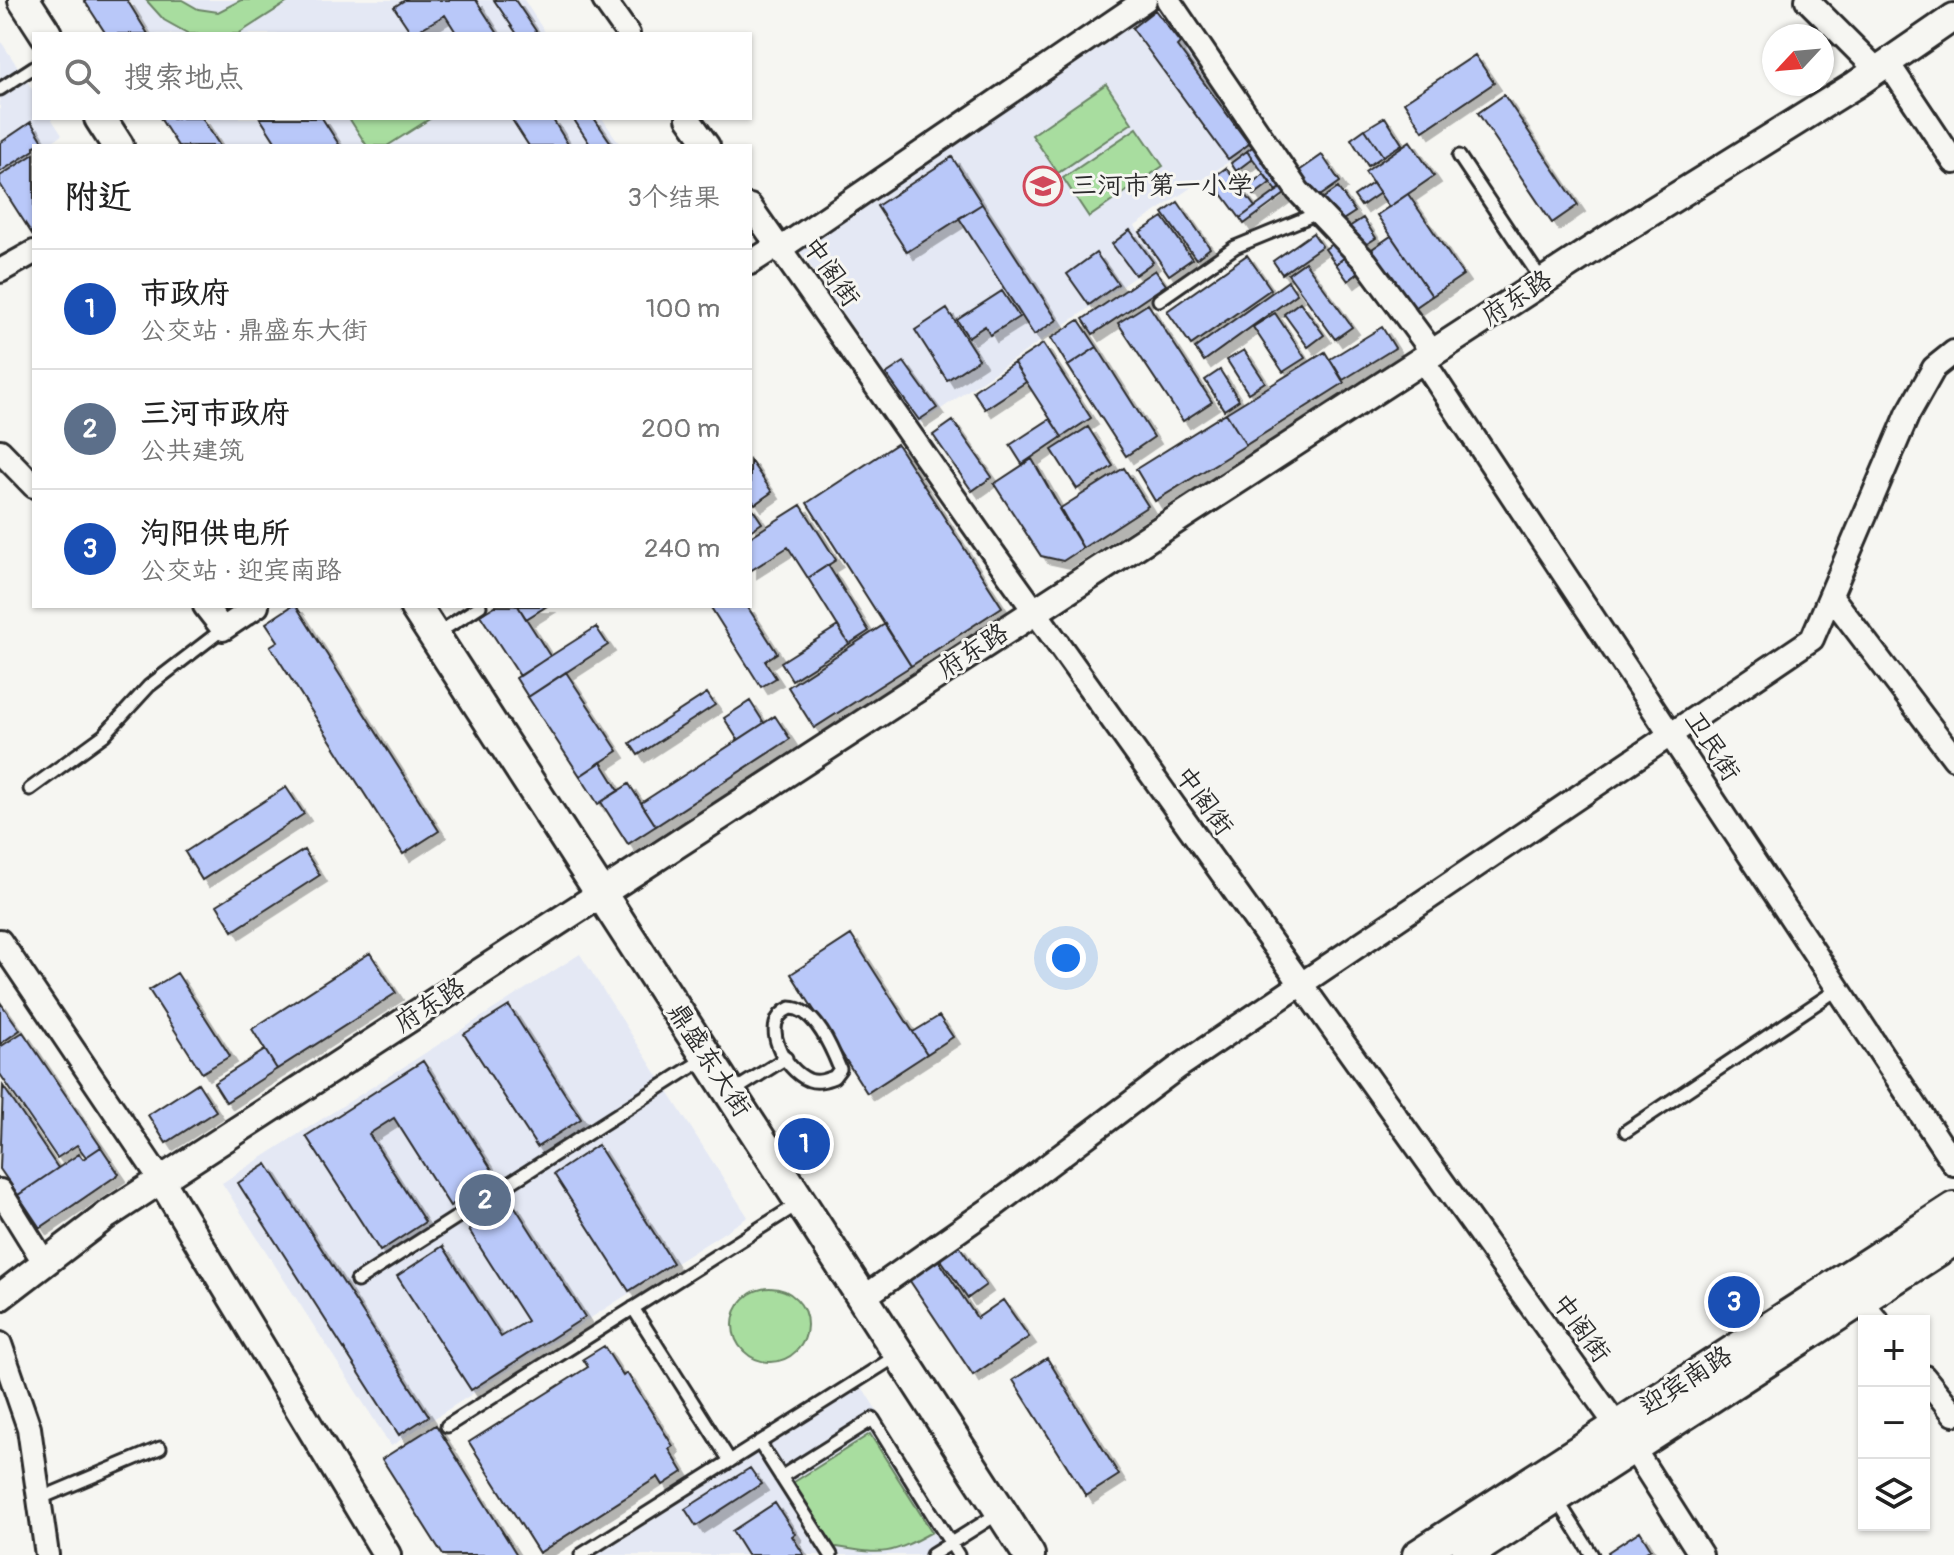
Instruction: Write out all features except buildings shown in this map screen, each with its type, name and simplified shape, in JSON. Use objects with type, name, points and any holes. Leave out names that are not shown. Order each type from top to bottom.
[{"type":"main road","points":[[24,0],[45,32]]},
{"type":"main road","points":[[101,120],[117,144]]},
{"type":"main road","name":"鼎盛东大街","points":[[416,608],[1029,1555]]},
{"type":"main road","name":"迎宾南路","points":[[1467,1555],[1556,1498],[1625,1437],[1954,1208]]},
{"type":"main road","name":"迎宾南路","points":[[1418,1555],[1625,1437],[1869,1311],[1954,1240]]},
{"type":"street","points":[[604,0],[627,32]]},
{"type":"street","points":[[752,262],[779,247],[1145,0]]},
{"type":"street","name":"卫民街","points":[[1168,0],[1298,191],[1366,262],[1672,737],[1954,1164]]},
{"type":"street","points":[[1807,0],[1882,66],[1954,162]]},
{"type":"street","name":"府东路","points":[[0,1297],[44,1262],[161,1180],[1954,17]]},
{"type":"street","points":[[689,120],[707,144]]},
{"type":"street","name":"中阁街","points":[[752,209],[1035,612],[1625,1437],[1701,1555]]},
{"type":"street","points":[[0,271],[32,253]]},
{"type":"street","points":[[863,1298],[994,1206],[1177,1068],[1672,737],[1812,639],[1908,414],[1934,368],[1954,352]]},
{"type":"street","points":[[0,451],[32,484]]},
{"type":"street","points":[[1831,596],[1954,758]]},
{"type":"street","points":[[207,608],[223,629],[254,608]]},
{"type":"street","points":[[0,941],[161,1180],[387,1555]]},
{"type":"street","points":[[0,1191],[44,1262]]},
{"type":"street","points":[[0,1344],[29,1428],[47,1555]]},
{"type":"street","points":[[1930,1384],[1954,1414]]},
{"type":"lane","points":[[0,89],[32,68]]},
{"type":"lane","points":[[1459,156],[1543,282]]},
{"type":"lane","points":[[1159,300],[1235,247],[1318,213]]},
{"type":"lane","points":[[434,635],[477,608]]},
{"type":"lane","points":[[30,789],[104,735],[149,686],[223,629]]},
{"type":"lane","points":[[1626,1131],[1838,989]]},
{"type":"lane","points":[[797,1008],[818,1029],[840,1069],[834,1077],[812,1081],[794,1069],[786,1058],[776,1038],[774,1023],[783,1011],[797,1008]]},
{"type":"lane","points":[[357,1281],[707,1057]]},
{"type":"lane","points":[[730,1093],[786,1058]]},
{"type":"lane","points":[[447,1426],[801,1202]]},
{"type":"lane","points":[[633,1308],[730,1461]]},
{"type":"lane","points":[[581,1555],[899,1354]]},
{"type":"lane","points":[[781,1477],[873,1419],[958,1555]]},
{"type":"lane","points":[[759,1442],[831,1555]]},
{"type":"lane","points":[[41,1498],[160,1448]]},
{"type":"lane","points":[[1556,1498],[1592,1555]]},
{"type":"lane","points":[[932,1555],[1001,1511]]},
{"type":"shaded area","points":[[129,0],[524,0],[545,32],[150,32]]},
{"type":"shaded area","name":"三河市第一小学","points":[[1160,6],[1253,145],[1135,226],[1158,261],[919,424],[798,248]]},
{"type":"shaded area","points":[[0,40],[32,89],[32,120],[52,120],[62,135],[48,144],[32,144],[32,154],[0,176]]},
{"type":"shaded area","points":[[206,120],[603,120],[620,144],[222,144]]},
{"type":"shaded area","points":[[580,954],[748,1217],[391,1446],[222,1183]]},
{"type":"shaded area","points":[[862,1387],[968,1555],[597,1555]]},
{"type":"green space","points":[[146,0],[182,0],[198,9],[218,12],[241,0],[291,0],[241,32],[185,32],[164,20]]},
{"type":"green space","points":[[1106,84],[1132,123],[1058,173],[1032,135]]},
{"type":"green space","points":[[350,120],[428,120],[390,144],[366,144]]},
{"type":"green space","points":[[1137,128],[1163,166],[1089,217],[1063,178]]},
{"type":"green space","points":[[763,1288],[777,1288],[791,1294],[801,1304],[807,1325],[801,1346],[791,1356],[777,1362],[763,1362],[749,1356],[739,1346],[733,1332],[733,1318],[739,1304],[749,1294]]},
{"type":"green space","points":[[870,1434],[932,1532],[887,1551],[833,1549],[791,1484]]},
{"type":"place","name":"三河市第一小学","points":[[1043,186]]},
{"type":"place","name":"市政府","points":[[804,1144]]},
{"type":"place","name":"三河市政府","points":[[485,1200]]},
{"type":"place","name":"泃阳供电所","points":[[1734,1302]]}]
